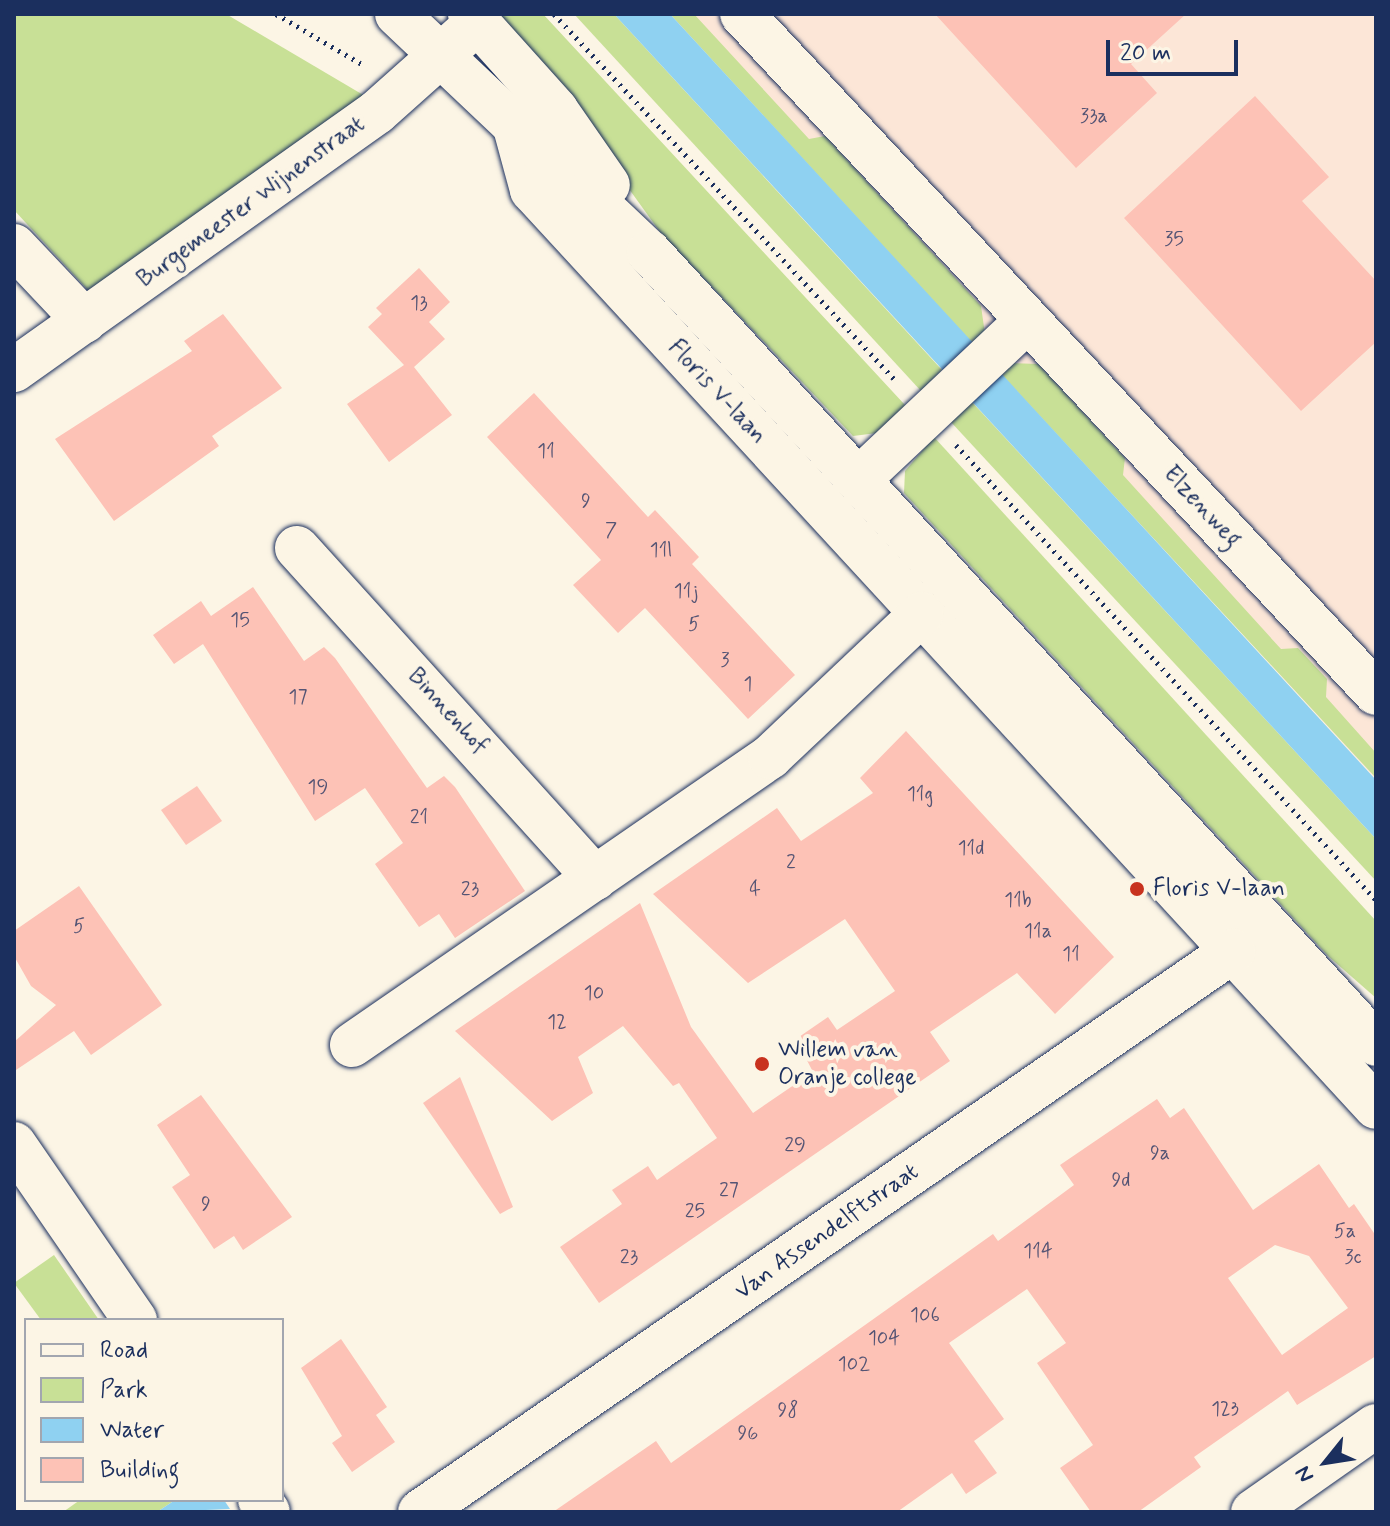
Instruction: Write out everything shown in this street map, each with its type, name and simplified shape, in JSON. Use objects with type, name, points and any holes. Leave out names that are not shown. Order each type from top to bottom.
[{"type":"street","name":"Floris V-laan","points":[[397,14],[513,120],[649,252],[1376,1044]]},
{"type":"street","name":"Elzenweg","points":[[742,14],[1376,693]]},
{"type":"street","name":"Burgemeester Wijnenstraat","points":[[14,370],[399,95],[443,56],[474,18]]},
{"type":"street","name":"Floris V-laan","points":[[474,18],[556,110],[649,252]]},
{"type":"street","name":"Floris V-laan","points":[[513,120],[532,190],[1376,1107]]},
{"type":"street","points":[[14,246],[85,321]]},
{"type":"street","points":[[858,480],[1028,320]]},
{"type":"street","name":"Binnenhof","points":[[297,548],[595,878]]},
{"type":"street","points":[[352,1045],[770,757],[921,614]]},
{"type":"street","name":"Van Assendelftstraat","points":[[420,1512],[1233,951]]},
{"type":"street","name":"Floris V-laan","points":[[1337,999],[1376,1028]]},
{"type":"street","points":[[14,1144],[134,1318]]},
{"type":"street","points":[[1253,1512],[1376,1426]]},
{"type":"path","points":[[276,14],[356,58],[399,95]]},
{"type":"path","points":[[554,14],[932,409],[1376,900]]},
{"type":"shaded area","points":[[673,14],[1376,14],[1376,779]]},
{"type":"green space","points":[[14,14],[226,14],[365,96],[98,301],[14,210]]},
{"type":"green space","points":[[488,14],[543,14],[905,405],[893,422],[877,433],[853,436],[660,232],[557,89]]},
{"type":"green space","points":[[574,14],[614,14],[942,370],[921,391]]},
{"type":"green space","points":[[670,14],[694,14],[809,139],[825,136],[981,306],[985,334],[974,345]]},
{"type":"green space","points":[[1011,363],[1038,364],[1125,458],[1123,475],[1281,649],[1298,648],[1327,679],[1326,697],[1376,753],[1376,778],[1000,373]]},
{"type":"green space","points":[[972,402],[1376,839],[1376,881],[950,421]]},
{"type":"green space","points":[[934,437],[1376,921],[1376,998],[1328,956],[904,493],[905,471]]},
{"type":"green space","points":[[54,1255],[98,1318],[40,1318],[14,1283]]},
{"type":"green space","points":[[77,1502],[172,1502],[157,1512],[63,1512]]},
{"type":"water","points":[[614,14],[670,14],[1376,780],[1376,839]]},
{"type":"water","points":[[172,1502],[225,1502],[230,1509],[157,1512]]},
{"type":"building","points":[[935,14],[1186,14],[1131,64],[1157,93],[1076,168]]},
{"type":"building","points":[[1255,96],[1329,177],[1302,201],[1376,281],[1376,342],[1301,411],[1124,218]]},
{"type":"building","points":[[419,268],[450,302],[429,322],[445,339],[414,367],[452,415],[389,462],[347,404],[404,365],[368,327],[382,314],[376,308]]},
{"type":"building","points":[[223,314],[282,388],[212,436],[219,446],[114,521],[55,439],[192,351],[184,341]]},
{"type":"building","points":[[534,393],[648,517],[655,510],[699,557],[692,564],[795,675],[748,719],[645,608],[618,633],[573,585],[601,560],[487,437]]},
{"type":"building","points":[[253,587],[304,661],[324,647],[335,658],[427,788],[444,776],[455,787],[525,891],[455,938],[439,914],[419,927],[375,864],[403,843],[365,788],[315,821],[203,644],[174,664],[153,635],[201,601],[211,616]]},
{"type":"building","points":[[906,731],[1114,957],[1055,1014],[1017,973],[930,1032],[950,1061],[599,1303],[560,1247],[622,1204],[612,1190],[648,1166],[657,1180],[717,1138],[679,1083],[673,1086],[623,1026],[578,1057],[593,1093],[552,1121],[455,1031],[640,903],[691,1027],[753,1113],[813,1072],[796,1039],[828,1017],[837,1030],[895,991],[845,919],[748,983],[653,894],[777,808],[801,841],[873,793],[860,778]]},
{"type":"building","points":[[197,786],[222,821],[186,845],[161,810]]},
{"type":"building","points":[[79,886],[162,1005],[91,1055],[74,1031],[16,1070],[14,1042],[56,1005],[31,986],[14,956],[14,931]]},
{"type":"building","points":[[460,1077],[513,1207],[500,1214],[423,1103]]},
{"type":"building","points":[[201,1095],[292,1217],[243,1250],[234,1236],[214,1249],[172,1187],[190,1175],[157,1125]]},
{"type":"building","points":[[1157,1099],[1170,1118],[1184,1108],[1253,1210],[1319,1164],[1349,1208],[1354,1204],[1376,1236],[1376,1356],[1297,1405],[1288,1391],[1194,1457],[1201,1467],[1138,1512],[1091,1512],[1060,1468],[1093,1445],[1037,1363],[1066,1343],[1027,1289],[949,1343],[1004,1419],[974,1441],[997,1473],[966,1494],[952,1473],[897,1512],[553,1512],[656,1441],[671,1463],[993,1234],[998,1241],[1074,1185],[1060,1165]],"holes":[[[1275,1245],[1309,1256],[1348,1308],[1282,1355],[1228,1278]]]},
{"type":"building","points":[[341,1339],[387,1407],[376,1415],[395,1442],[352,1472],[332,1443],[342,1436],[301,1368]]},
{"type":"place","name":"Floris V-laan","points":[[1137,889]]},
{"type":"place","name":"Willem van Oranje college","points":[[762,1064]]}]
